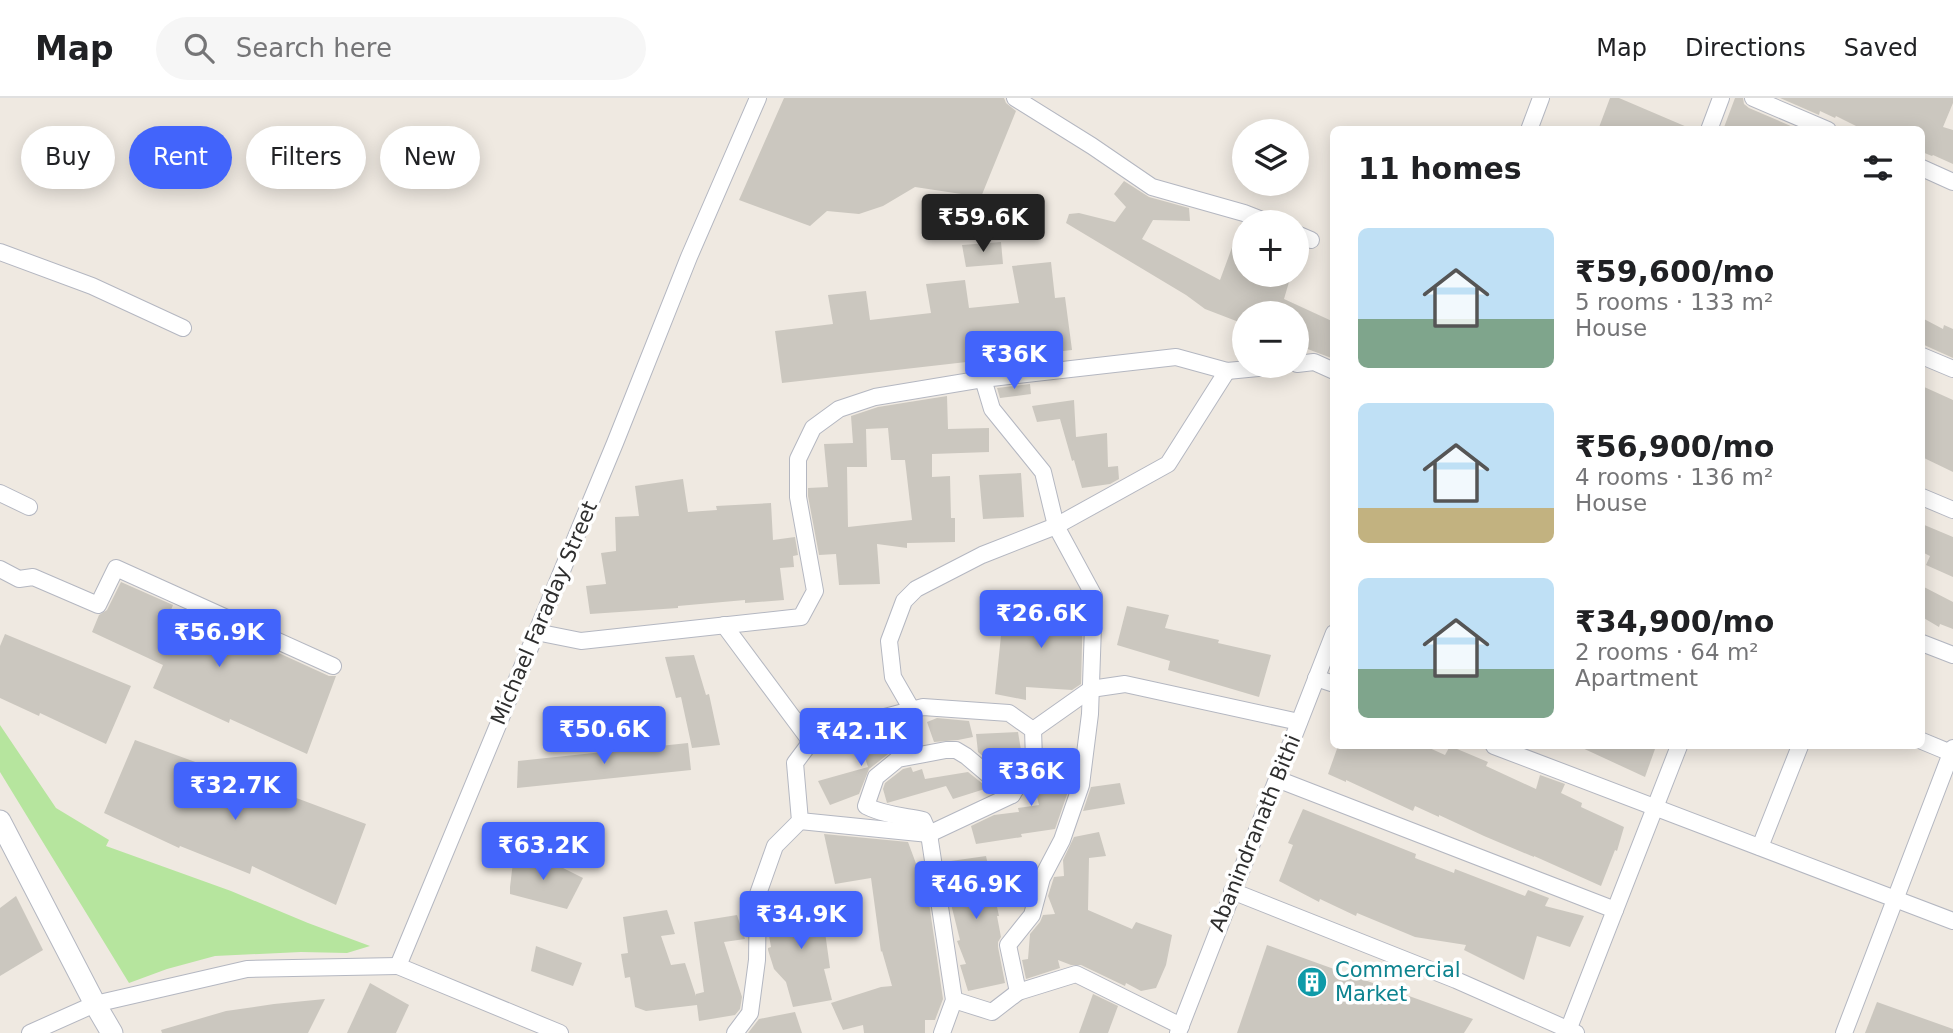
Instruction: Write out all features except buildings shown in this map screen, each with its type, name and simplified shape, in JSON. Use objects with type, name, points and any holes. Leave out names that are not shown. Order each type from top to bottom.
[{"type":"street","name":"Michael Faraday Street","points":[[398,966],[689,257],[758,98]]},
{"type":"street","points":[[1015,98],[1152,187],[1233,210]]},
{"type":"street","points":[[1530,126],[1541,98]]},
{"type":"street","points":[[1710,126],[1721,98]]},
{"type":"street","points":[[1753,98],[1816,126]]},
{"type":"street","points":[[1925,169],[1953,182]]},
{"type":"street","points":[[0,252],[92,286],[183,328]]},
{"type":"street","points":[[536,632],[581,641],[801,617],[815,591],[799,496],[798,459],[813,428],[839,409],[875,397],[983,379],[1176,357],[1232,371]]},
{"type":"street","points":[[1925,357],[1953,369]]},
{"type":"street","points":[[1309,363],[1330,369]]},
{"type":"street","points":[[912,710],[893,677],[889,641],[904,601],[916,589],[982,555],[1056,526],[1168,464],[1227,371]]},
{"type":"street","points":[[983,379],[992,409],[1043,472],[1056,526],[1094,596],[1091,689],[1081,785],[1062,840],[1042,878],[1031,915],[1008,945],[1018,992]]},
{"type":"street","points":[[0,493],[29,507]]},
{"type":"street","points":[[1925,498],[1953,510]]},
{"type":"street","points":[[0,569],[19,579],[33,577],[98,605],[116,568],[333,666]]},
{"type":"street","points":[[724,625],[811,742]]},
{"type":"street","name":"Abanindranath Bithi","points":[[1179,1029],[1330,644]]},
{"type":"street","points":[[1925,644],[1953,655]]},
{"type":"street","points":[[1317,678],[1330,683]]},
{"type":"street","points":[[1034,730],[1091,689],[1125,684],[1299,722]]},
{"type":"street","points":[[800,821],[795,764],[816,735],[923,707],[1009,713],[1034,730]]},
{"type":"street","points":[[800,821],[929,834],[1012,795],[1034,759],[1034,730]]},
{"type":"street","points":[[1844,1033],[1952,750],[1925,742]]},
{"type":"street","points":[[1502,749],[1953,921]]},
{"type":"street","points":[[1232,891],[1457,979],[1570,1032],[1678,749]]},
{"type":"street","points":[[1760,847],[1799,749]]},
{"type":"street","points":[[942,1033],[954,1000],[929,834],[923,820],[881,813],[866,806],[876,777],[898,759],[956,750],[1012,795]]},
{"type":"street","points":[[1277,779],[1615,910]]},
{"type":"street","points":[[0,821],[112,1033]]},
{"type":"street","points":[[735,1033],[750,1013],[757,960],[758,894],[775,846],[800,821]]},
{"type":"street","points":[[30,1033],[96,1004],[247,970],[398,966],[560,1033]]},
{"type":"street","points":[[954,1000],[992,1012],[1018,992],[1076,974],[1179,1029]]},
{"type":"green space","points":[[0,725],[56,808],[109,840],[106,846],[231,891],[370,946],[347,953],[215,956],[129,983],[0,772]]},
{"type":"place","name":"Commercial Market","points":[[1312,982]]}]
